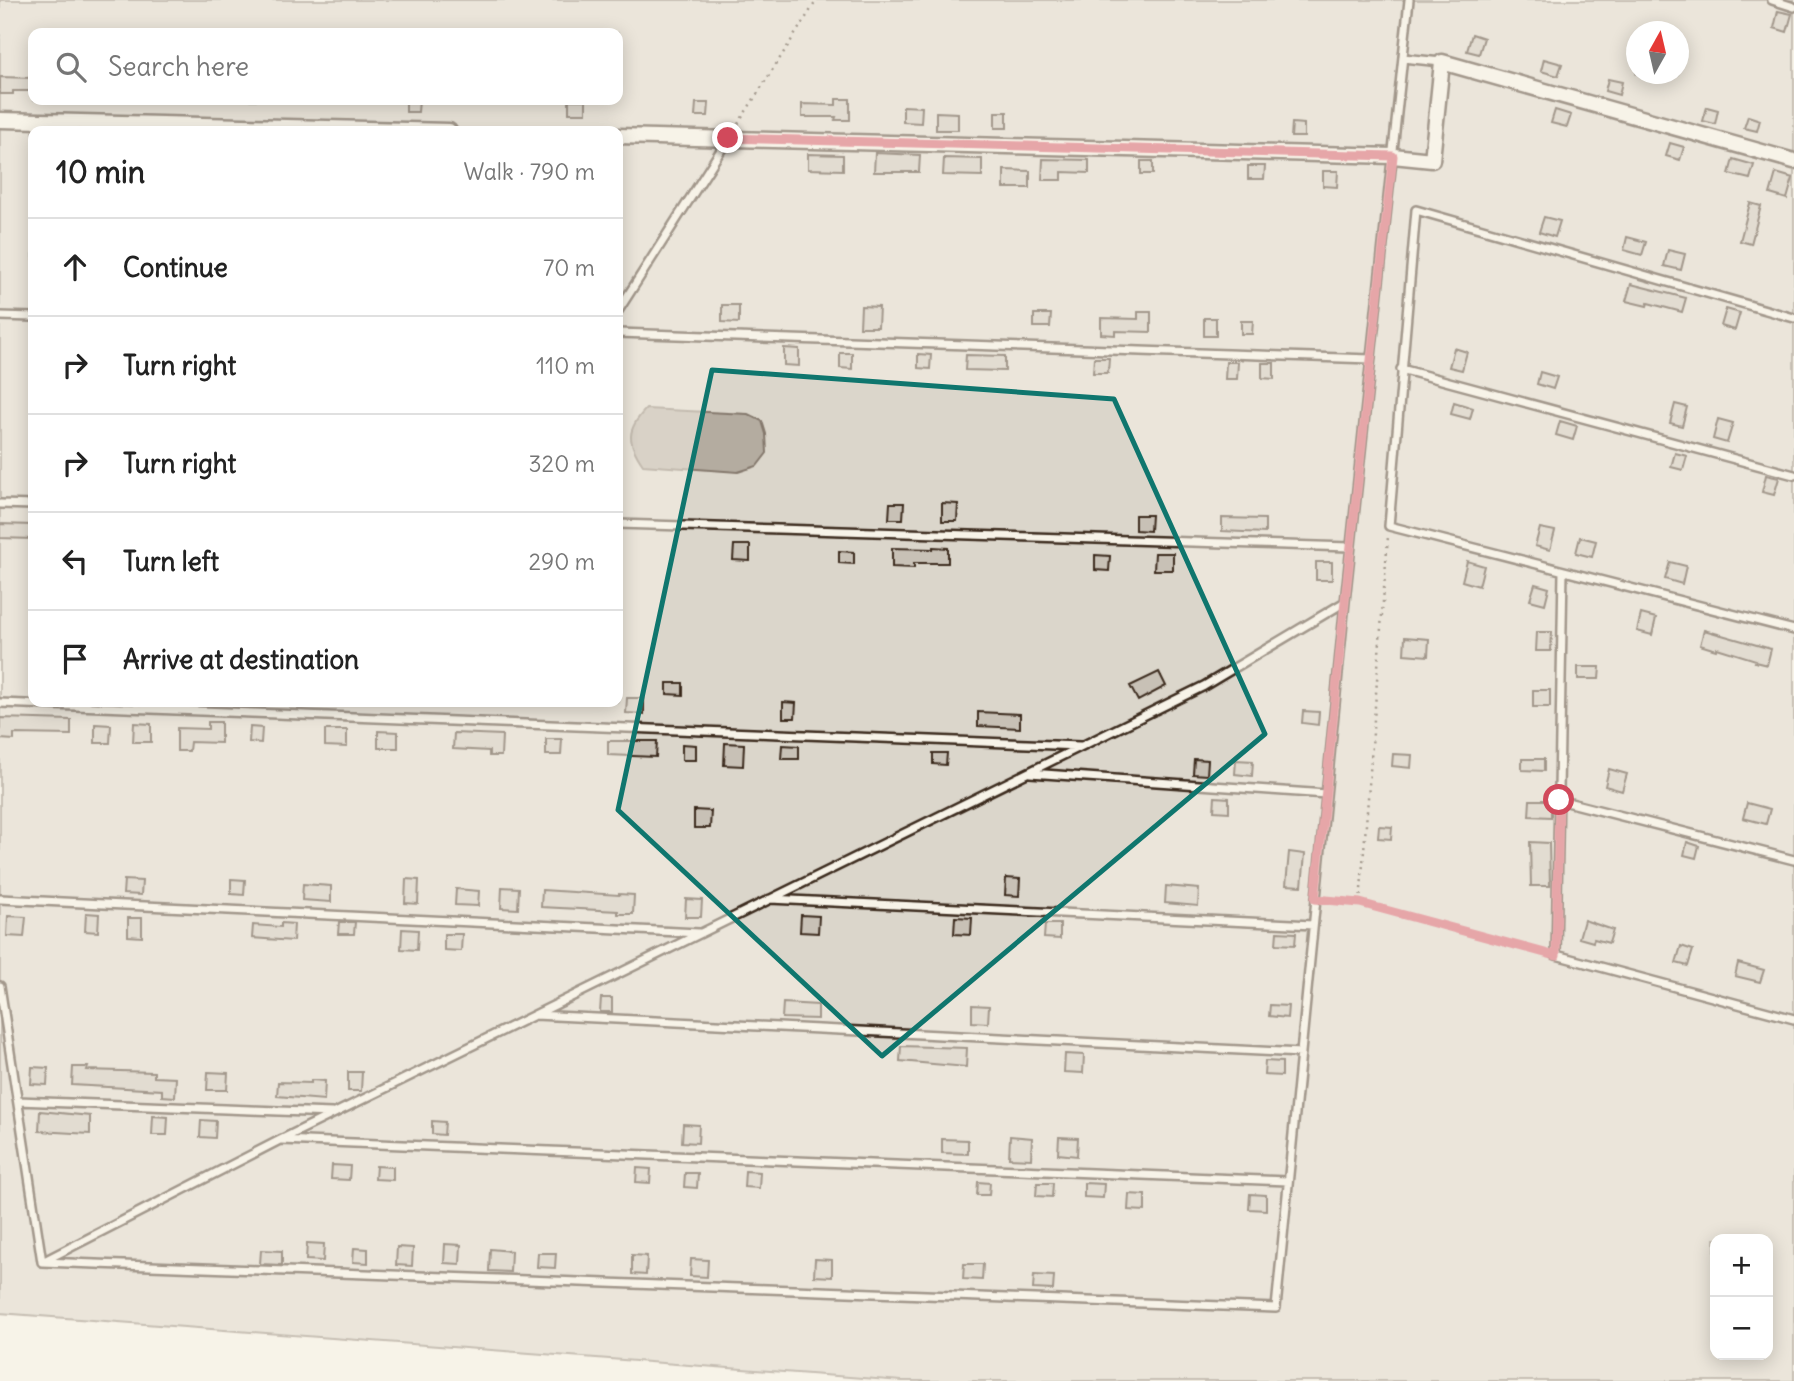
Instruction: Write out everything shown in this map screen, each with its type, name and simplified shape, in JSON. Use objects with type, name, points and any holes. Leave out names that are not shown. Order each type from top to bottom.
[{"type":"street","points":[[623,136],[1393,156],[1432,160],[1442,62],[1794,162]]},
{"type":"street","points":[[0,120],[245,126]]},
{"type":"lane","points":[[42,1262],[1276,1308],[1350,547],[1409,0]]},
{"type":"lane","points":[[1772,0],[1794,7]]},
{"type":"lane","points":[[1404,58],[1442,62]]},
{"type":"lane","points":[[623,303],[728,138]]},
{"type":"lane","points":[[1794,318],[1416,210],[1389,526],[1794,630]]},
{"type":"lane","points":[[0,316],[28,317]]},
{"type":"lane","points":[[623,333],[1371,359]]},
{"type":"lane","points":[[1401,369],[1794,475]]},
{"type":"lane","points":[[0,504],[28,505]]},
{"type":"lane","points":[[623,524],[1350,547]]},
{"type":"lane","points":[[1563,571],[1556,956],[1794,1019]]},
{"type":"lane","points":[[42,1262],[280,1140],[1204,686],[1345,601]]},
{"type":"lane","points":[[0,703],[28,704]]},
{"type":"lane","points":[[101,707],[1082,746]]},
{"type":"lane","points":[[1028,773],[1326,794]]},
{"type":"lane","points":[[1559,800],[1794,860]]},
{"type":"lane","points":[[0,899],[702,933]]},
{"type":"lane","points":[[770,899],[1313,925]]},
{"type":"lane","points":[[0,986],[42,1262]]},
{"type":"lane","points":[[534,1015],[1301,1053]]},
{"type":"lane","points":[[18,1101],[335,1113]]},
{"type":"lane","points":[[280,1140],[1288,1181]]},
{"type":"path","points":[[728,138],[817,0]]},
{"type":"path","points":[[1360,903],[1389,526]]},
{"type":"path","points":[[1315,899],[1360,903],[1556,956]]},
{"type":"highlighted area","points":[[712,370],[1114,399],[1265,734],[882,1056],[618,810]]},
{"type":"shaded area","points":[[0,0],[1794,0],[1794,1381],[902,1381],[0,1313]]},
{"type":"shaded area","points":[[646,409],[748,414],[762,421],[767,453],[757,466],[738,472],[643,465],[634,450],[631,436],[635,423]]},
{"type":"building","points":[[1778,11],[1792,14],[1787,32],[1774,28]]},
{"type":"building","points":[[1472,34],[1484,38],[1479,54],[1467,51]]},
{"type":"building","points":[[1544,59],[1562,64],[1558,76],[1541,71]]},
{"type":"building","points":[[0,77],[28,78],[28,91],[0,94]]},
{"type":"building","points":[[1608,79],[1622,82],[1619,95],[1605,91]]},
{"type":"building","points":[[836,99],[850,99],[850,120],[835,120],[836,117],[802,117],[802,104],[836,105]]},
{"type":"building","points":[[696,103],[709,103],[708,116],[695,116]]},
{"type":"building","points":[[406,105],[419,105],[418,112],[406,112]]},
{"type":"building","points":[[569,105],[586,105],[586,113],[569,113]]},
{"type":"building","points":[[903,106],[922,107],[921,123],[903,122]]},
{"type":"building","points":[[1707,107],[1718,110],[1715,124],[1703,121]]},
{"type":"building","points":[[1555,110],[1571,115],[1567,127],[1551,123]]},
{"type":"building","points":[[936,112],[958,113],[958,130],[936,130]]},
{"type":"building","points":[[995,112],[1007,112],[1007,128],[995,128]]},
{"type":"building","points":[[1748,116],[1760,120],[1757,131],[1744,128]]},
{"type":"building","points":[[1292,123],[1304,124],[1304,137],[1291,137]]},
{"type":"building","points":[[1670,143],[1684,147],[1680,160],[1666,156]]},
{"type":"building","points":[[875,153],[920,155],[919,172],[874,172]]},
{"type":"building","points":[[808,154],[843,155],[843,170],[808,169]]},
{"type":"building","points":[[944,158],[982,159],[982,176],[943,175]]},
{"type":"building","points":[[1043,159],[1089,160],[1089,173],[1062,172],[1062,180],[1042,180]]},
{"type":"building","points":[[1733,159],[1754,165],[1750,179],[1729,174]]},
{"type":"building","points":[[1141,161],[1153,161],[1153,174],[1141,174]]},
{"type":"building","points":[[1248,166],[1265,166],[1264,179],[1248,179]]},
{"type":"building","points":[[1004,170],[1030,171],[1030,188],[1004,188]]},
{"type":"building","points":[[1323,171],[1338,171],[1337,187],[1323,186]]},
{"type":"building","points":[[1776,173],[1793,178],[1787,199],[1770,194]]},
{"type":"building","points":[[1750,203],[1761,206],[1751,244],[1740,241]]},
{"type":"building","points":[[1544,217],[1560,221],[1555,237],[1539,232]]},
{"type":"building","points":[[1627,237],[1646,242],[1642,255],[1624,250]]},
{"type":"building","points":[[1668,250],[1685,254],[1681,270],[1664,266]]},
{"type":"building","points":[[1631,284],[1686,298],[1682,312],[1648,303],[1647,306],[1626,301]]},
{"type":"building","points":[[722,305],[739,305],[739,323],[722,322]]},
{"type":"building","points":[[861,306],[879,307],[878,327],[860,327]]},
{"type":"building","points":[[1726,309],[1740,313],[1735,330],[1721,326]]},
{"type":"building","points":[[1138,312],[1151,312],[1151,332],[1115,331],[1115,335],[1101,334],[1101,318],[1138,319]]},
{"type":"building","points":[[1034,314],[1051,314],[1050,327],[1034,327]]},
{"type":"building","points":[[1204,318],[1216,318],[1216,336],[1204,336]]},
{"type":"building","points":[[1241,321],[1253,321],[1252,334],[1241,334]]},
{"type":"building","points":[[784,348],[799,349],[799,366],[784,365]]},
{"type":"building","points":[[1454,348],[1467,352],[1462,370],[1449,367]]},
{"type":"building","points":[[840,353],[852,353],[852,369],[840,368]]},
{"type":"building","points":[[918,354],[931,355],[930,369],[918,368]]},
{"type":"building","points":[[966,355],[1005,356],[1005,371],[965,370]]},
{"type":"building","points":[[1094,358],[1109,358],[1108,373],[1093,373]]},
{"type":"building","points":[[1226,362],[1238,362],[1237,379],[1225,379]]},
{"type":"building","points":[[1262,363],[1274,363],[1274,379],[1262,378]]},
{"type":"building","points":[[1540,372],[1557,377],[1553,389],[1537,384]]},
{"type":"building","points":[[1454,402],[1473,408],[1470,419],[1451,414]]},
{"type":"building","points":[[1675,404],[1687,407],[1682,426],[1670,423]]},
{"type":"building","points":[[1718,419],[1733,423],[1727,443],[1713,439]]},
{"type":"building","points":[[1560,421],[1577,426],[1573,440],[1556,435]]},
{"type":"building","points":[[1675,453],[1687,456],[1683,470],[1671,467]]},
{"type":"building","points":[[1766,475],[1779,478],[1774,495],[1762,492]]},
{"type":"building","points":[[890,503],[904,503],[903,519],[889,519]]},
{"type":"building","points":[[942,503],[958,504],[957,521],[942,521]]},
{"type":"building","points":[[1135,515],[1151,515],[1150,531],[1135,530]]},
{"type":"building","points":[[1222,518],[1265,519],[1265,533],[1222,531]]},
{"type":"building","points":[[0,524],[28,525],[28,539],[0,538]]},
{"type":"building","points":[[1540,528],[1555,531],[1550,550],[1535,546]]},
{"type":"building","points":[[1580,537],[1596,541],[1592,557],[1576,553]]},
{"type":"building","points":[[734,545],[750,545],[750,561],[733,560]]},
{"type":"building","points":[[892,548],[948,548],[948,563],[914,563],[914,568],[892,567]]},
{"type":"building","points":[[839,551],[854,552],[854,564],[839,563]]},
{"type":"building","points":[[1155,553],[1173,553],[1173,570],[1154,570]]},
{"type":"building","points":[[1095,555],[1110,556],[1109,571],[1095,570]]},
{"type":"building","points":[[1467,561],[1484,566],[1479,586],[1462,581]]},
{"type":"building","points":[[1316,562],[1332,562],[1332,580],[1316,580]]},
{"type":"building","points":[[1670,562],[1686,566],[1682,584],[1665,579]]},
{"type":"building","points":[[1535,584],[1549,588],[1545,604],[1530,600]]},
{"type":"building","points":[[1641,614],[1656,618],[1652,635],[1637,631]]},
{"type":"building","points":[[1704,630],[1771,649],[1767,665],[1700,645]]},
{"type":"building","points":[[1537,632],[1552,632],[1551,651],[1536,651]]},
{"type":"building","points":[[1405,637],[1429,639],[1428,656],[1404,654]]},
{"type":"building","points":[[1578,667],[1600,667],[1599,679],[1578,679]]},
{"type":"building","points":[[1159,672],[1166,686],[1138,701],[1130,686]]},
{"type":"building","points":[[667,683],[683,683],[683,695],[667,694]]},
{"type":"building","points":[[1533,690],[1550,690],[1550,707],[1533,707]]},
{"type":"building","points":[[627,698],[644,698],[644,714],[626,713]]},
{"type":"building","points":[[783,702],[796,703],[795,718],[783,718]]},
{"type":"building","points":[[1303,711],[1319,712],[1318,725],[1302,723]]},
{"type":"building","points":[[978,712],[1020,714],[1020,728],[978,726]]},
{"type":"building","points":[[0,718],[71,720],[71,735],[14,734],[14,740],[0,739]]},
{"type":"building","points":[[208,722],[221,722],[221,743],[190,742],[189,751],[177,751],[177,728],[208,729]]},
{"type":"building","points":[[134,723],[151,724],[151,742],[133,742]]},
{"type":"building","points":[[95,724],[111,725],[110,743],[95,743]]},
{"type":"building","points":[[250,727],[262,728],[261,743],[249,742]]},
{"type":"building","points":[[325,730],[347,730],[347,747],[325,746]]},
{"type":"building","points":[[378,731],[398,732],[398,748],[378,748]]},
{"type":"building","points":[[454,733],[502,735],[501,756],[489,756],[489,751],[453,749]]},
{"type":"building","points":[[546,739],[562,739],[561,755],[546,755]]},
{"type":"building","points":[[608,741],[657,741],[656,757],[608,755]]},
{"type":"building","points":[[725,743],[744,744],[743,766],[724,765]]},
{"type":"building","points":[[682,744],[696,745],[696,760],[682,760]]},
{"type":"building","points":[[782,745],[799,746],[799,759],[781,759]]},
{"type":"building","points":[[933,753],[947,753],[946,765],[933,764]]},
{"type":"building","points":[[1393,754],[1412,755],[1411,768],[1392,766]]},
{"type":"building","points":[[1194,759],[1208,760],[1207,775],[1193,774]]},
{"type":"building","points":[[1522,759],[1544,759],[1544,771],[1522,770]]},
{"type":"building","points":[[1236,760],[1253,761],[1252,776],[1235,774]]},
{"type":"building","points":[[1609,769],[1627,774],[1622,791],[1605,786]]},
{"type":"building","points":[[1215,797],[1229,798],[1229,812],[1214,811]]},
{"type":"building","points":[[1530,800],[1551,800],[1551,817],[1529,816]]},
{"type":"building","points":[[1747,803],[1770,809],[1766,824],[1743,818]]},
{"type":"building","points":[[694,810],[711,811],[710,828],[694,828]]},
{"type":"building","points":[[1379,826],[1392,827],[1391,839],[1378,838]]},
{"type":"building","points":[[1530,842],[1549,843],[1550,886],[1531,886]]},
{"type":"building","points":[[1687,842],[1699,846],[1696,858],[1684,855]]},
{"type":"building","points":[[1289,852],[1305,854],[1302,886],[1286,885]]},
{"type":"building","points":[[1006,878],[1020,879],[1019,896],[1005,895]]},
{"type":"building","points":[[231,879],[245,880],[244,895],[231,894]]},
{"type":"building","points":[[406,879],[419,880],[418,904],[405,903]]},
{"type":"building","points":[[124,880],[142,881],[141,895],[123,894]]},
{"type":"building","points":[[303,884],[331,886],[331,902],[302,900]]},
{"type":"building","points":[[1166,886],[1199,889],[1198,906],[1165,903]]},
{"type":"building","points":[[502,887],[519,888],[518,909],[501,908]]},
{"type":"building","points":[[456,889],[479,891],[478,906],[455,905]]},
{"type":"building","points":[[542,890],[634,895],[633,914],[541,907]]},
{"type":"building","points":[[686,899],[702,900],[701,917],[685,917]]},
{"type":"building","points":[[86,913],[99,914],[98,932],[85,931]]},
{"type":"building","points":[[801,915],[819,916],[818,933],[800,932]]},
{"type":"building","points":[[8,916],[26,917],[24,937],[7,936]]},
{"type":"building","points":[[955,917],[972,918],[971,935],[954,934]]},
{"type":"building","points":[[128,918],[142,918],[142,937],[128,936]]},
{"type":"building","points":[[1584,920],[1613,930],[1609,943],[1579,938]]},
{"type":"building","points":[[339,922],[355,922],[354,934],[338,934]]},
{"type":"building","points":[[281,923],[294,924],[293,941],[252,938],[253,925],[281,927]]},
{"type":"building","points":[[1045,924],[1060,924],[1060,939],[1044,938]]},
{"type":"building","points":[[402,929],[418,930],[417,950],[401,949]]},
{"type":"building","points":[[1277,932],[1296,933],[1295,945],[1276,944]]},
{"type":"building","points":[[444,934],[462,934],[461,951],[444,950]]},
{"type":"building","points":[[1681,946],[1693,950],[1688,966],[1676,963]]},
{"type":"building","points":[[1738,963],[1764,970],[1760,982],[1735,976]]},
{"type":"building","points":[[601,998],[612,998],[612,1012],[600,1012]]},
{"type":"building","points":[[783,1003],[818,1005],[818,1019],[782,1018]]},
{"type":"building","points":[[972,1005],[989,1006],[988,1023],[972,1022]]},
{"type":"building","points":[[1270,1005],[1288,1006],[1287,1018],[1269,1016]]},
{"type":"building","points":[[901,1046],[967,1048],[966,1067],[900,1061]]},
{"type":"building","points":[[1065,1054],[1084,1055],[1083,1073],[1064,1072]]},
{"type":"building","points":[[1265,1061],[1282,1062],[1282,1076],[1264,1075]]},
{"type":"building","points":[[32,1067],[48,1068],[47,1085],[31,1084]]},
{"type":"building","points":[[73,1067],[88,1067],[87,1070],[154,1072],[154,1077],[176,1078],[175,1097],[162,1096],[162,1090],[72,1085]]},
{"type":"building","points":[[208,1072],[228,1073],[227,1090],[207,1090]]},
{"type":"building","points":[[348,1072],[362,1072],[361,1091],[348,1091]]},
{"type":"building","points":[[311,1080],[325,1081],[324,1100],[277,1096],[278,1082],[311,1083]]},
{"type":"building","points":[[40,1111],[90,1116],[90,1134],[39,1131]]},
{"type":"building","points":[[153,1116],[168,1117],[167,1135],[152,1135]]},
{"type":"building","points":[[201,1120],[216,1121],[215,1138],[200,1137]]},
{"type":"building","points":[[432,1121],[445,1122],[444,1135],[432,1134]]},
{"type":"building","points":[[683,1124],[699,1125],[698,1143],[682,1142]]},
{"type":"building","points":[[1010,1136],[1032,1138],[1031,1159],[1009,1158]]},
{"type":"building","points":[[1059,1137],[1078,1138],[1077,1156],[1058,1154]]},
{"type":"building","points":[[942,1139],[968,1140],[968,1154],[942,1153]]},
{"type":"building","points":[[332,1165],[350,1166],[349,1180],[331,1179]]},
{"type":"building","points":[[376,1166],[393,1167],[393,1180],[375,1179]]},
{"type":"building","points":[[637,1168],[651,1169],[650,1183],[636,1182]]},
{"type":"building","points":[[745,1171],[760,1172],[759,1188],[744,1187]]},
{"type":"building","points":[[685,1173],[698,1173],[697,1188],[684,1187]]},
{"type":"building","points":[[978,1182],[990,1183],[989,1195],[977,1195]]},
{"type":"building","points":[[1037,1183],[1053,1183],[1052,1197],[1036,1196]]},
{"type":"building","points":[[1084,1183],[1104,1184],[1103,1198],[1084,1197]]},
{"type":"building","points":[[1129,1194],[1145,1195],[1145,1211],[1128,1210]]},
{"type":"building","points":[[1250,1194],[1266,1195],[1266,1210],[1249,1209]]},
{"type":"building","points":[[307,1243],[324,1244],[323,1261],[306,1260]]},
{"type":"building","points":[[445,1244],[461,1245],[460,1264],[444,1263]]},
{"type":"building","points":[[397,1247],[413,1248],[412,1266],[396,1265]]},
{"type":"building","points":[[354,1248],[368,1249],[368,1263],[353,1262]]},
{"type":"building","points":[[490,1249],[511,1251],[510,1272],[489,1271]]},
{"type":"building","points":[[261,1250],[282,1251],[282,1265],[260,1264]]},
{"type":"building","points":[[538,1253],[556,1253],[555,1268],[537,1267]]},
{"type":"building","points":[[632,1255],[647,1256],[646,1275],[632,1274]]},
{"type":"building","points":[[691,1259],[708,1260],[707,1277],[690,1276]]},
{"type":"building","points":[[815,1259],[832,1260],[832,1277],[814,1276]]},
{"type":"building","points":[[964,1264],[983,1264],[982,1280],[963,1279]]},
{"type":"building","points":[[1034,1275],[1054,1276],[1053,1290],[1033,1289]]},
{"type":"route","points":[[728,138],[1393,156],[1315,899],[1360,903],[1556,956],[1559,800]]}]
